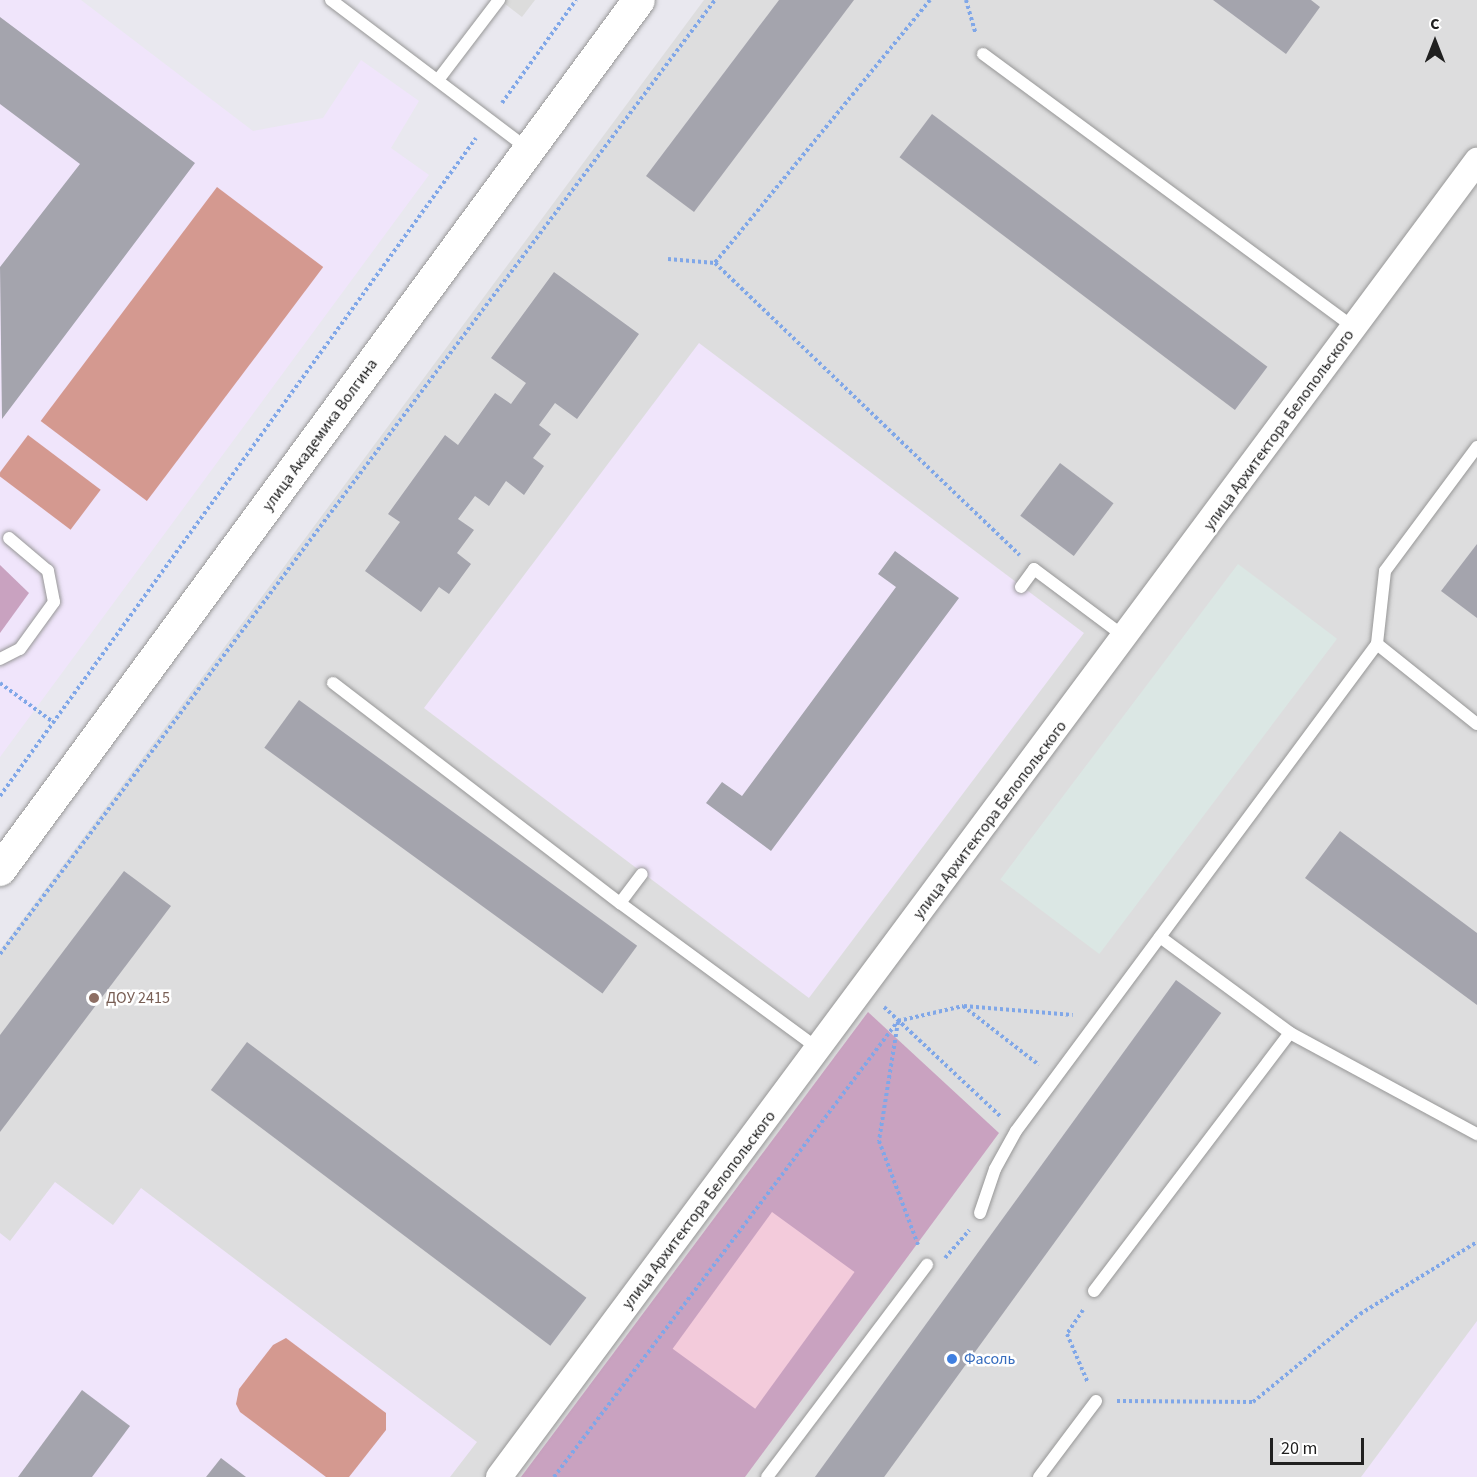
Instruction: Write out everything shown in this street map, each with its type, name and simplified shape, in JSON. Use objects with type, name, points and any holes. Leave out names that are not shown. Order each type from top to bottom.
[{"type":"street","name":"улица Академика Волгина","points":[[0,870],[639,0]]},
{"type":"street","name":"улица Архитектора Белопольского","points":[[499,1477],[1126,638],[1477,161]]},
{"type":"lane","points":[[331,0],[529,150]]},
{"type":"lane","points":[[438,80],[500,0]]},
{"type":"lane","points":[[983,54],[1355,328]]},
{"type":"lane","points":[[980,1213],[995,1169],[1016,1131],[1377,644],[1385,571],[1477,447]]},
{"type":"lane","points":[[0,659],[20,649],[54,602],[48,571],[9,538]]},
{"type":"lane","points":[[1021,587],[1034,569],[1126,638]]},
{"type":"lane","points":[[1377,644],[1477,724]]},
{"type":"lane","points":[[333,683],[620,903],[819,1049]]},
{"type":"lane","points":[[620,903],[642,874]]},
{"type":"lane","points":[[1160,937],[1290,1033],[1413,1096],[1477,1134]]},
{"type":"lane","points":[[1094,1291],[1290,1033]]},
{"type":"lane","points":[[767,1477],[927,1265]]},
{"type":"lane","points":[[1039,1477],[1096,1401]]},
{"type":"path","points":[[0,796],[576,0]]},
{"type":"path","points":[[0,954],[715,0]]},
{"type":"path","points":[[715,263],[930,0]]},
{"type":"path","points":[[966,0],[983,54]]},
{"type":"path","points":[[668,259],[715,263],[1034,569]]},
{"type":"path","points":[[0,682],[53,722]]},
{"type":"path","points":[[963,1006],[1056,1079]]},
{"type":"path","points":[[554,1477],[898,1021],[963,1006],[1101,1018]]},
{"type":"path","points":[[898,1021],[1016,1131]]},
{"type":"path","points":[[898,1021],[879,1141],[927,1265]]},
{"type":"path","points":[[949,1257],[980,1213]]},
{"type":"path","points":[[1094,1291],[1067,1334],[1096,1401],[1253,1402],[1360,1314],[1477,1242]]},
{"type":"shaded area","points":[[0,0],[81,0],[253,131],[323,118],[361,60],[419,101],[391,148],[429,175],[0,757]]},
{"type":"shaded area","points":[[500,0],[535,0],[522,17]]},
{"type":"shaded area","points":[[704,0],[1477,0],[1477,1477],[0,1477],[0,950]]},
{"type":"shaded area","points":[[217,187],[323,267],[147,501],[41,421]]},
{"type":"shaded area","points":[[699,343],[1084,633],[809,998],[424,708]]},
{"type":"shaded area","points":[[28,435],[101,490],[71,530],[0,477],[0,472]]},
{"type":"shaded area","points":[[1238,564],[1337,639],[1099,954],[1000,879]]},
{"type":"shaded area","points":[[0,565],[29,593],[0,633]]},
{"type":"shaded area","points":[[868,1012],[999,1133],[745,1477],[521,1477]]},
{"type":"shaded area","points":[[55,1182],[113,1225],[141,1188],[477,1442],[450,1477],[0,1477],[0,1233],[10,1241]]},
{"type":"shaded area","points":[[772,1212],[855,1272],[755,1409],[673,1349]]},
{"type":"shaded area","points":[[1477,1321],[1477,1477],[1361,1477]]},
{"type":"shaded area","points":[[286,1338],[386,1413],[386,1430],[349,1477],[326,1477],[240,1412],[236,1404],[239,1389],[273,1345]]},
{"type":"building","points":[[779,0],[854,0],[694,212],[646,176]]},
{"type":"building","points":[[1213,0],[1311,0],[1320,7],[1286,54]]},
{"type":"building","points":[[0,17],[195,163],[2,419],[0,267],[80,164],[0,104]]},
{"type":"building","points":[[932,114],[1267,367],[1235,410],[900,157]]},
{"type":"building","points":[[554,272],[639,334],[577,419],[555,403],[539,425],[551,434],[533,458],[544,466],[524,495],[506,481],[489,506],[475,496],[458,519],[474,530],[457,553],[471,564],[449,594],[439,587],[421,612],[365,571],[400,522],[388,514],[445,435],[458,445],[495,393],[511,404],[526,383],[491,358]]},
{"type":"building","points":[[1060,463],[1114,503],[1074,556],[1020,516]]},
{"type":"building","points":[[1477,544],[1477,618],[1441,591]]},
{"type":"building","points":[[895,551],[959,598],[771,851],[706,803],[722,782],[742,796],[896,587],[878,574]]},
{"type":"building","points":[[299,700],[637,946],[602,993],[264,748]]},
{"type":"building","points":[[1340,831],[1477,933],[1477,1005],[1305,878]]},
{"type":"building","points":[[124,871],[171,906],[0,1132],[0,1035]]},
{"type":"building","points":[[1176,980],[1221,1013],[884,1477],[815,1477]]},
{"type":"building","points":[[247,1042],[586,1298],[550,1346],[211,1090]]},
{"type":"building","points":[[82,1390],[130,1426],[92,1477],[18,1477]]},
{"type":"building","points":[[221,1458],[246,1477],[206,1477]]},
{"type":"place","name":"ДОУ 2415","points":[[94,998]]},
{"type":"place","name":"Фасоль","points":[[952,1359]]}]
